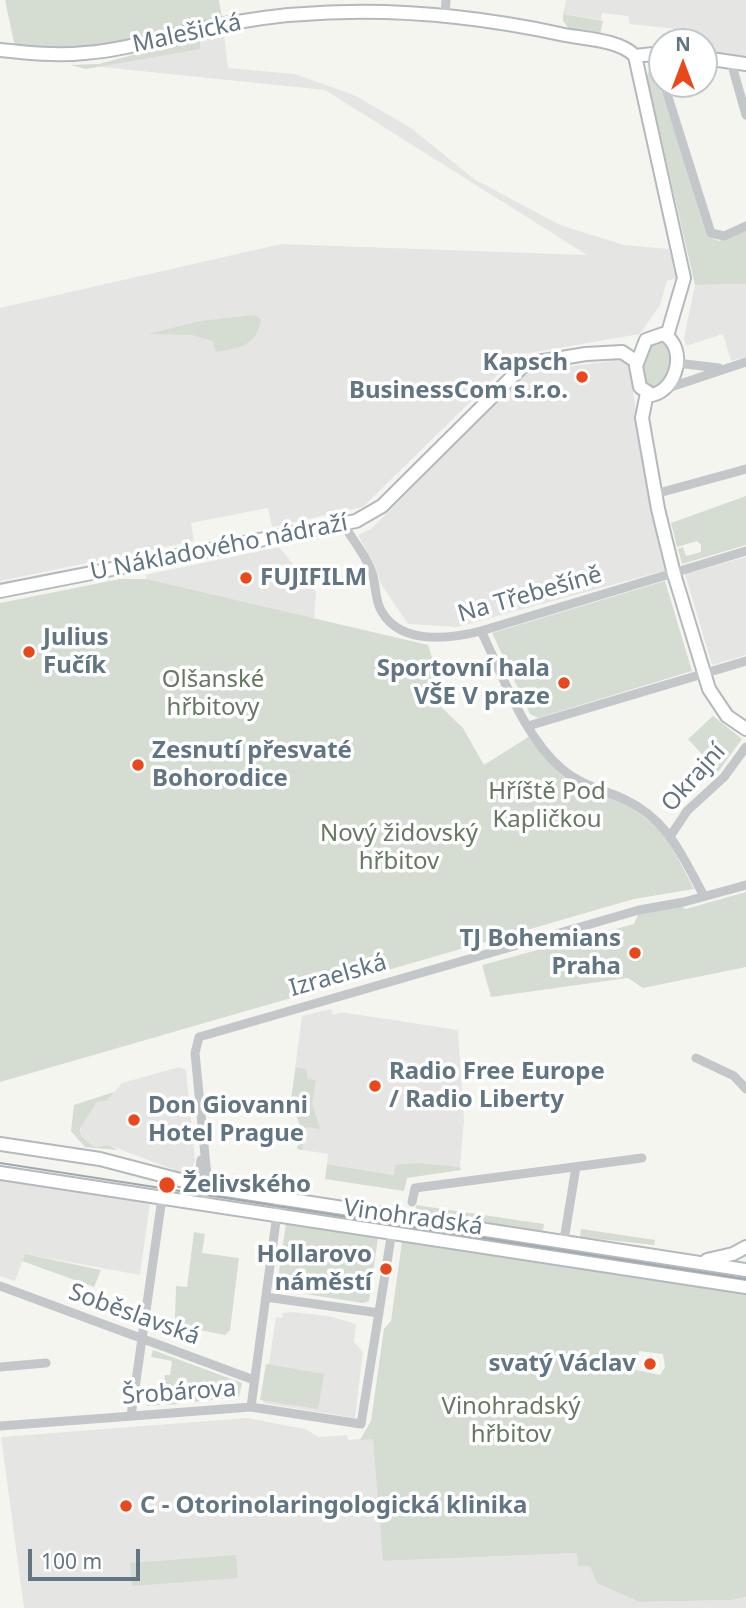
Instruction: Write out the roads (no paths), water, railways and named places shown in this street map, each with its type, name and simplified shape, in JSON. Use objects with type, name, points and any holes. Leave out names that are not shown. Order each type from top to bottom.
[{"type":"street","points":[[445,17],[446,0]]},
{"type":"street","name":"Malešická","points":[[0,50],[85,54],[231,23],[301,14],[387,13],[527,27],[622,46],[635,56]]},
{"type":"street","points":[[648,54],[635,56],[684,278],[667,336]]},
{"type":"street","points":[[718,60],[746,64]]},
{"type":"street","points":[[731,62],[746,115]]},
{"type":"street","points":[[668,98],[711,233],[724,236],[746,226]]},
{"type":"street","points":[[586,354],[644,343],[655,335],[667,336]]},
{"type":"street","points":[[665,389],[677,363],[675,348],[667,336]]},
{"type":"street","points":[[644,343],[637,362],[638,383],[647,393],[655,395],[665,389],[746,362]]},
{"type":"street","points":[[586,354],[622,352],[637,362]]},
{"type":"street","name":"U Nákladového nádraží","points":[[0,591],[344,524],[363,518],[383,506],[522,366],[586,354]]},
{"type":"street","points":[[677,363],[724,369]]},
{"type":"street","points":[[647,393],[641,410],[655,494],[674,574],[704,674],[720,707],[746,729]]},
{"type":"street","points":[[655,494],[746,469]]},
{"type":"street","name":"Na Třebešíně","points":[[344,524],[373,574],[381,612],[394,626],[418,635],[443,638],[481,631],[746,551]]},
{"type":"street","points":[[481,631],[528,726],[564,771],[627,800],[671,835],[704,896]]},
{"type":"street","points":[[528,726],[746,661]]},
{"type":"street","name":"Okrajní","points":[[671,835],[687,811],[724,777],[746,747]]},
{"type":"street","name":"Izraelská","points":[[202,1144],[197,1040],[207,1034],[493,954],[639,909],[746,885]]},
{"type":"street","points":[[696,1058],[745,1083]]},
{"type":"street","name":"Vinohradská","points":[[0,1144],[108,1160],[176,1181],[206,1187],[746,1270]]},
{"type":"street","points":[[131,1416],[164,1184],[199,1174],[202,1144]]},
{"type":"street","points":[[202,1144],[205,1203]]},
{"type":"street","points":[[412,1202],[415,1188],[642,1158]]},
{"type":"street","points":[[564,1240],[576,1167]]},
{"type":"street","name":"Vinohradská","points":[[0,1173],[743,1284]]},
{"type":"street","points":[[250,1407],[279,1199]]},
{"type":"street","points":[[266,1297],[379,1313],[392,1231]]},
{"type":"street","points":[[689,1261],[721,1258],[746,1247]]},
{"type":"street","name":"Soběslavská","points":[[0,1286],[254,1380]]},
{"type":"street","name":"Šrobárova","points":[[0,1426],[250,1407],[360,1424],[379,1313]]},
{"type":"street","points":[[0,1367],[46,1363]]},
{"type":"tram line","points":[[0,1163],[746,1279]]},
{"type":"place","name":"Kapsch BusinessCom s.r.o.","points":[[582,377]]},
{"type":"place","name":"FUJIFILM","points":[[246,578]]},
{"type":"place","name":"Julius Fučík","points":[[29,652]]},
{"type":"place","name":"Sportovní hala VŠE V praze","points":[[564,683]]},
{"type":"place","name":"Zesnutí přesvaté Bohorodice","points":[[138,765]]},
{"type":"place","name":"TJ Bohemians Praha","points":[[635,953]]},
{"type":"place","name":"Radio Free Europe / Radio Liberty","points":[[375,1086]]},
{"type":"place","name":"Don Giovanni Hotel Prague","points":[[134,1120]]},
{"type":"place","name":"Želivského","points":[[167,1185]]},
{"type":"place","name":"Hollarovo náměstí","points":[[386,1269]]},
{"type":"place","name":"svatý Václav","points":[[650,1364]]},
{"type":"place","name":"C - Otorinolaringologická klinika","points":[[126,1506]]},
{"type":"park label","name":"Olšanské hřbitovy","points":[[213,694]]},
{"type":"park label","name":"Hříště Pod Kapličkou","points":[[547,806]]},
{"type":"park label","name":"Nový židovský hřbitov","points":[[399,848]]},
{"type":"park label","name":"Vinohradský hřbitov","points":[[511,1421]]}]
